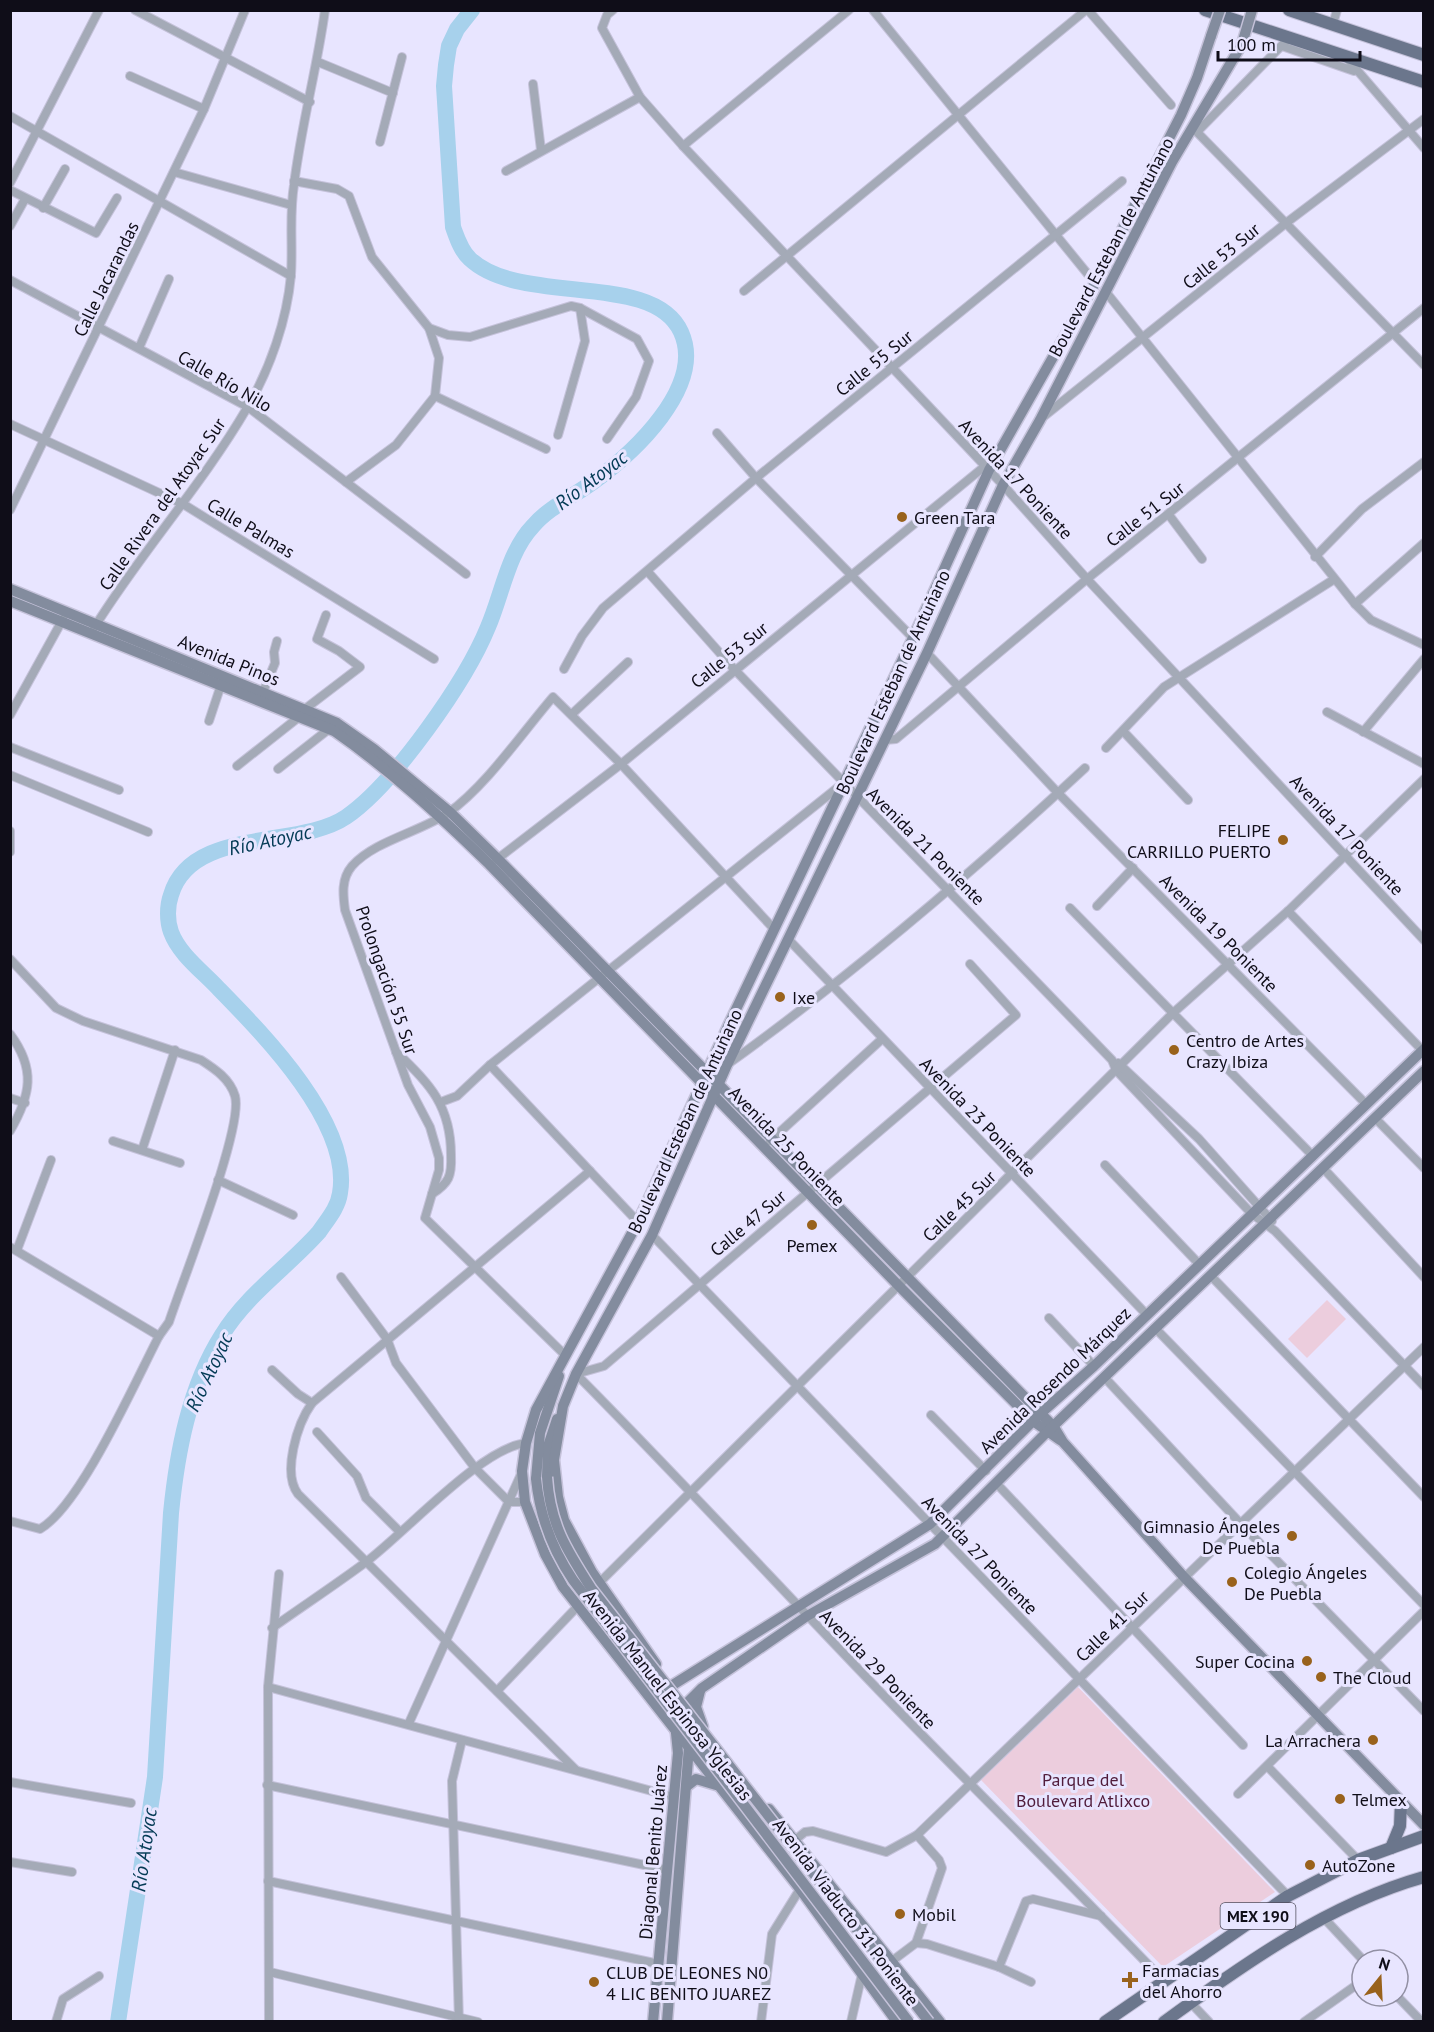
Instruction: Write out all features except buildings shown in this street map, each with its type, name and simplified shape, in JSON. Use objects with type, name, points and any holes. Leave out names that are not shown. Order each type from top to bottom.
[{"type":"main road","points":[[1205,10],[1286,42],[1344,56],[1424,82]]},
{"type":"main road","name":"Boulevard Esteban de Antuñano","points":[[566,1356],[639,1222],[774,929],[913,638],[987,468],[1095,283],[1180,115],[1197,78],[1220,10]]},
{"type":"main road","name":"Boulevard Esteban de Antuñano","points":[[576,1374],[652,1235],[727,1065],[927,653],[1003,485],[1040,420],[1172,162],[1195,130],[1242,44],[1252,10]]},
{"type":"main road","points":[[1289,10],[1424,55]]},
{"type":"main road","name":"Avenida Pinos","points":[[10,589],[64,617]]},
{"type":"main road","name":"Avenida Pinos","points":[[10,601],[64,617],[263,692],[372,752]]},
{"type":"main road","name":"Avenida Pinos","points":[[94,628],[221,685],[338,723],[417,791]]},
{"type":"main road","name":"Avenida 25 Poniente","points":[[417,791],[610,971],[720,1083],[768,1142]]},
{"type":"main road","name":"Avenida 25 Poniente","points":[[494,861],[601,979],[715,1094],[768,1142],[902,1281],[1051,1429],[1184,1577],[1424,1824]]},
{"type":"main road","name":"Avenida Rosendo Márquez","points":[[671,1686],[930,1524],[986,1471],[1037,1417],[1094,1366],[1423,1050]]},
{"type":"main road","name":"Avenida Rosendo Márquez","points":[[685,1705],[702,1688],[807,1616],[934,1544],[1424,1071]]},
{"type":"main road","name":"Avenida Manuel Espinosa Yglesias","points":[[566,1356],[536,1410],[526,1443],[522,1471],[525,1502],[545,1554],[577,1607],[684,1739],[717,1785],[800,1889],[895,2018]]},
{"type":"main road","name":"Avenida Viaducto 31 Poniente","points":[[566,1356],[540,1433],[542,1478],[562,1543],[591,1588],[929,2022]]},
{"type":"main road","name":"Avenida Manuel Espinosa Yglesias","points":[[576,1374],[563,1406],[554,1460],[558,1497],[564,1520],[599,1583],[685,1705],[940,2022]]},
{"type":"main road","name":"Avenida Viaducto 31 Poniente","points":[[563,1406],[551,1432],[539,1502],[553,1546],[573,1580],[909,2022]]},
{"type":"main road","name":"Diagonal Benito Juárez","points":[[653,2022],[678,1753],[684,1739],[671,1686]]},
{"type":"main road","points":[[684,1739],[706,1730],[697,1717],[696,1707],[702,1688]]},
{"type":"main road","name":"Diagonal Benito Juárez","points":[[667,2022],[687,1786],[684,1739],[685,1705]]},
{"type":"main road","points":[[687,1786],[696,1779],[717,1785]]},
{"type":"main road","points":[[1391,1848],[1400,1826],[1401,1801]]},
{"type":"main road","name":"MEX 190","points":[[1105,2022],[1288,1896],[1358,1860],[1424,1836]]},
{"type":"main road","name":"MEX 190","points":[[1164,2022],[1190,2002],[1323,1917],[1385,1888],[1424,1877]]},
{"type":"main road","points":[[895,2018],[919,1995]]},
{"type":"street","points":[[10,183],[99,10]]},
{"type":"street","points":[[135,10],[226,60],[310,102]]},
{"type":"street","name":"Calle Jacarandas","points":[[10,510],[204,109],[245,10]]},
{"type":"street","name":"Calle Rivera del Atoyac Sur","points":[[94,628],[183,504],[248,407],[269,361],[283,323],[291,276],[291,205],[294,181],[318,62],[325,10]]},
{"type":"street","name":"Avenida 17 Poniente","points":[[613,10],[602,22],[602,28],[640,97],[891,369],[1003,485],[1087,579],[1423,940]]},
{"type":"street","points":[[683,146],[849,10]]},
{"type":"street","points":[[873,10],[1095,283]]},
{"type":"street","points":[[744,291],[958,116],[1075,14],[1087,10],[1171,105]]},
{"type":"street","points":[[1333,24],[1337,10]]},
{"type":"street","points":[[1355,72],[1286,42],[1195,130],[1424,365]]},
{"type":"street","points":[[1344,56],[1355,72],[1424,148]]},
{"type":"street","points":[[380,142],[402,57]]},
{"type":"street","points":[[318,62],[393,93]]},
{"type":"street","points":[[130,76],[204,109]]},
{"type":"street","points":[[533,84],[541,150]]},
{"type":"street","points":[[506,171],[640,97]]},
{"type":"street","points":[[10,116],[291,276]]},
{"type":"street","name":"Calle 53 Sur","points":[[1040,420],[1286,223],[1424,119]]},
{"type":"street","points":[[43,208],[65,169]]},
{"type":"street","points":[[174,172],[291,205]]},
{"type":"street","points":[[294,181],[337,189],[349,196],[372,257],[429,328],[439,358],[435,396],[396,445],[346,482]]},
{"type":"street","name":"Calle 55 Sur","points":[[648,572],[756,478],[1122,181]]},
{"type":"street","points":[[10,190],[96,232],[117,198]]},
{"type":"street","points":[[10,226],[25,199]]},
{"type":"street","points":[[139,348],[169,279]]},
{"type":"street","name":"Calle Río Nilo","points":[[10,280],[248,407],[466,574]]},
{"type":"street","points":[[1106,292],[1240,457],[1333,580],[1371,620],[1424,645]]},
{"type":"street","points":[[429,328],[448,335],[470,337],[571,306],[580,308],[637,339],[649,361],[636,397],[607,440]]},
{"type":"street","points":[[558,435],[585,341],[580,308]]},
{"type":"street","name":"Calle 51 Sur","points":[[885,740],[896,739],[1087,579],[1424,308]]},
{"type":"street","points":[[435,396],[546,450]]},
{"type":"street","name":"Calle Palmas","points":[[10,424],[183,504],[434,659]]},
{"type":"street","points":[[717,433],[756,478],[913,638]]},
{"type":"street","points":[[1315,557],[1362,509],[1424,462]]},
{"type":"street","name":"Calle 53 Sur","points":[[494,861],[621,764],[851,574],[987,468]]},
{"type":"street","points":[[1169,514],[1202,559]]},
{"type":"street","points":[[1355,604],[1424,543]]},
{"type":"street","points":[[564,669],[582,636],[603,608],[648,572]]},
{"type":"street","name":"Avenida 21 Poniente","points":[[648,572],[734,669],[843,784],[948,889],[1119,1067],[1199,1139],[1260,1205],[1267,1222],[1275,1231],[1424,1386]]},
{"type":"street","points":[[1106,748],[1164,687],[1333,580]]},
{"type":"street","points":[[237,766],[360,667],[353,660],[317,639],[326,615]]},
{"type":"street","points":[[10,716],[64,617]]},
{"type":"street","points":[[263,692],[275,663],[274,652],[277,641]]},
{"type":"street","name":"Avenida 19 Poniente","points":[[927,653],[1058,793],[1228,962],[1366,1104]]},
{"type":"street","points":[[1363,732],[1424,659]]},
{"type":"street","points":[[628,662],[572,714],[774,929]]},
{"type":"street","points":[[209,721],[221,685]]},
{"type":"street","name":"Prolongación 55 Sur","points":[[477,1266],[428,1224],[425,1218],[425,1210],[439,1170],[439,1158],[430,1127],[408,1085],[395,1051],[345,910],[342,894],[344,880],[351,867],[366,855],[445,815],[474,791],[553,697],[572,714]]},
{"type":"street","points":[[1327,712],[1424,764]]},
{"type":"street","points":[[278,769],[329,729]]},
{"type":"street","points":[[1123,731],[1188,800]]},
{"type":"street","points":[[10,747],[119,790]]},
{"type":"street","points":[[727,1065],[832,986],[948,889],[1085,768]]},
{"type":"street","points":[[10,775],[148,831]]},
{"type":"street","name":"Calle 45 Sur","points":[[599,1583],[902,1281],[1013,1175],[1173,1013],[1288,910],[1424,779]]},
{"type":"street","points":[[441,1102],[457,1096],[490,1065],[601,979],[843,784]]},
{"type":"street","points":[[10,831],[10,852]]},
{"type":"street","points":[[1097,906],[1133,868]]},
{"type":"street","points":[[1070,908],[1312,1155]]},
{"type":"street","points":[[1288,910],[1423,1050]]},
{"type":"street","name":"Avenida 23 Poniente","points":[[789,940],[1147,1315]]},
{"type":"street","points":[[10,959],[56,1008],[83,1021],[175,1050],[215,1068],[228,1081],[235,1096],[234,1126],[218,1180],[162,1333],[82,1483],[48,1525],[40,1529],[10,1521]]},
{"type":"street","name":"Calle 47 Sur","points":[[576,1374],[604,1366],[931,1090],[1016,1015],[970,964]]},
{"type":"street","points":[[10,1034],[22,1052],[26,1065],[28,1088],[25,1103],[10,1131]]},
{"type":"street","points":[[768,1142],[882,1039]]},
{"type":"street","points":[[142,1150],[175,1050]]},
{"type":"street","points":[[395,1051],[420,1074],[441,1102],[451,1132],[452,1174],[447,1184],[432,1194]]},
{"type":"street","points":[[490,1065],[639,1222]]},
{"type":"street","name":"Avenida 21 Poniente","points":[[1119,1067],[1251,1214],[1267,1222]]},
{"type":"street","points":[[10,1098],[25,1103]]},
{"type":"street","points":[[1375,1118],[1424,1168]]},
{"type":"street","points":[[113,1141],[180,1163]]},
{"type":"street","points":[[51,1160],[14,1248],[162,1333]]},
{"type":"street","points":[[1105,1165],[1200,1265]]},
{"type":"street","points":[[1323,1168],[1424,1277]]},
{"type":"street","points":[[576,1770],[446,1644],[291,1484],[290,1472],[300,1425],[312,1403],[590,1171]]},
{"type":"street","points":[[218,1180],[293,1215]]},
{"type":"street","name":"Avenida 27 Poniente","points":[[652,1235],[1288,1896]]},
{"type":"street","points":[[477,1266],[566,1356]]},
{"type":"street","points":[[341,1276],[387,1339],[396,1364],[475,1468],[508,1502],[525,1502]]},
{"type":"street","points":[[1211,1276],[1424,1497]]},
{"type":"street","points":[[1049,1318],[1094,1366]]},
{"type":"street","points":[[1156,1329],[1424,1605]]},
{"type":"street","name":"Calle 41 Sur","points":[[795,1840],[805,1832],[813,1831],[886,1852],[917,1835],[1424,1347]]},
{"type":"street","points":[[272,1370],[298,1394],[312,1403]]},
{"type":"street","name":"Avenida 29 Poniente","points":[[576,1374],[692,1491],[797,1606],[969,1784],[1163,1980]]},
{"type":"street","points":[[1106,1379],[1240,1523],[1424,1711]]},
{"type":"street","points":[[931,1415],[986,1471]]},
{"type":"street","points":[[317,1432],[357,1476],[366,1498],[400,1532]]},
{"type":"street","points":[[272,1628],[367,1561],[475,1468],[501,1450],[526,1443]]},
{"type":"street","points":[[409,1724],[522,1471]]},
{"type":"street","points":[[997,1484],[1243,1745]]},
{"type":"street","points":[[269,2022],[268,1688],[279,1574]]},
{"type":"street","points":[[497,1691],[577,1607]]},
{"type":"street","points":[[1238,1794],[1424,1611]]},
{"type":"street","points":[[268,1688],[674,1797]]},
{"type":"street","points":[[459,2019],[452,1781],[462,1740]]},
{"type":"street","points":[[1267,1766],[1358,1860]]},
{"type":"street","points":[[10,1782],[131,1803]]},
{"type":"street","points":[[267,1785],[668,1870]]},
{"type":"street","points":[[891,1960],[916,1943],[942,1868],[939,1860],[917,1835]]},
{"type":"street","points":[[10,1862],[72,1872]]},
{"type":"street","points":[[268,1881],[659,1964]]},
{"type":"street","points":[[761,2022],[772,1934],[800,1889]]},
{"type":"street","points":[[999,1967],[1026,1901],[1034,1899],[1103,1917]]},
{"type":"street","points":[[1323,1917],[1352,1948]]},
{"type":"street","points":[[916,1943],[927,1944],[999,1967],[1031,1982]]},
{"type":"street","points":[[270,1972],[478,2022]]},
{"type":"street","points":[[851,2022],[862,1974]]},
{"type":"street","points":[[56,2022],[63,1999],[99,1976]]},
{"type":"street","points":[[1304,2022],[1350,1989]]},
{"type":"street","points":[[1190,2002],[1209,2022]]},
{"type":"street","points":[[1409,2008],[1422,2022]]},
{"type":"green space","points":[[1327,1300],[1346,1319],[1307,1358],[1288,1339]]},
{"type":"green space","name":"Parque del Boulevard Atlixco","points":[[1078,1687],[1275,1892],[1163,1967],[981,1780]]},
{"type":"waterway","name":"Río Atoyac","points":[[118,2022],[155,1777],[171,1513],[186,1421],[201,1376],[232,1320],[255,1294],[319,1232],[335,1209],[340,1193],[340,1166],[332,1138],[319,1110],[280,1055],[179,948],[169,923],[168,909],[171,895],[182,873],[200,859],[248,842],[326,827],[346,817],[365,802],[427,730],[463,675],[488,627],[511,561],[524,536],[546,514],[609,470],[645,437],[674,396],[683,375],[686,353],[681,332],[666,313],[643,301],[615,294],[521,282],[493,273],[470,259],[462,248],[453,227],[444,86],[449,46],[457,29],[472,10]]},
{"type":"place","name":"Green Tara","points":[[902,517]]},
{"type":"place","name":"FELIPE CARRILLO PUERTO","points":[[1283,840]]},
{"type":"place","name":"Ixe","points":[[780,997]]},
{"type":"place","name":"Centro de Artes Crazy Ibiza","points":[[1174,1050]]},
{"type":"place","name":"Pemex","points":[[812,1225]]},
{"type":"place","name":"Gimnasio Ángeles De Puebla","points":[[1292,1536]]},
{"type":"place","name":"Colegio Ángeles De Puebla","points":[[1232,1582]]},
{"type":"place","name":"Super Cocina","points":[[1307,1661]]},
{"type":"place","name":"The Cloud","points":[[1321,1677]]},
{"type":"place","name":"La Arrachera","points":[[1373,1740]]},
{"type":"place","name":"Telmex","points":[[1340,1799]]},
{"type":"place","name":"AutoZone","points":[[1310,1865]]},
{"type":"place","name":"Mobil","points":[[900,1914]]},
{"type":"place","name":"Farmacias del Ahorro","points":[[1130,1980]]},
{"type":"place","name":"CLUB DE LEONES N0 4 LIC BENITO JUAREZ","points":[[594,1982]]}]
